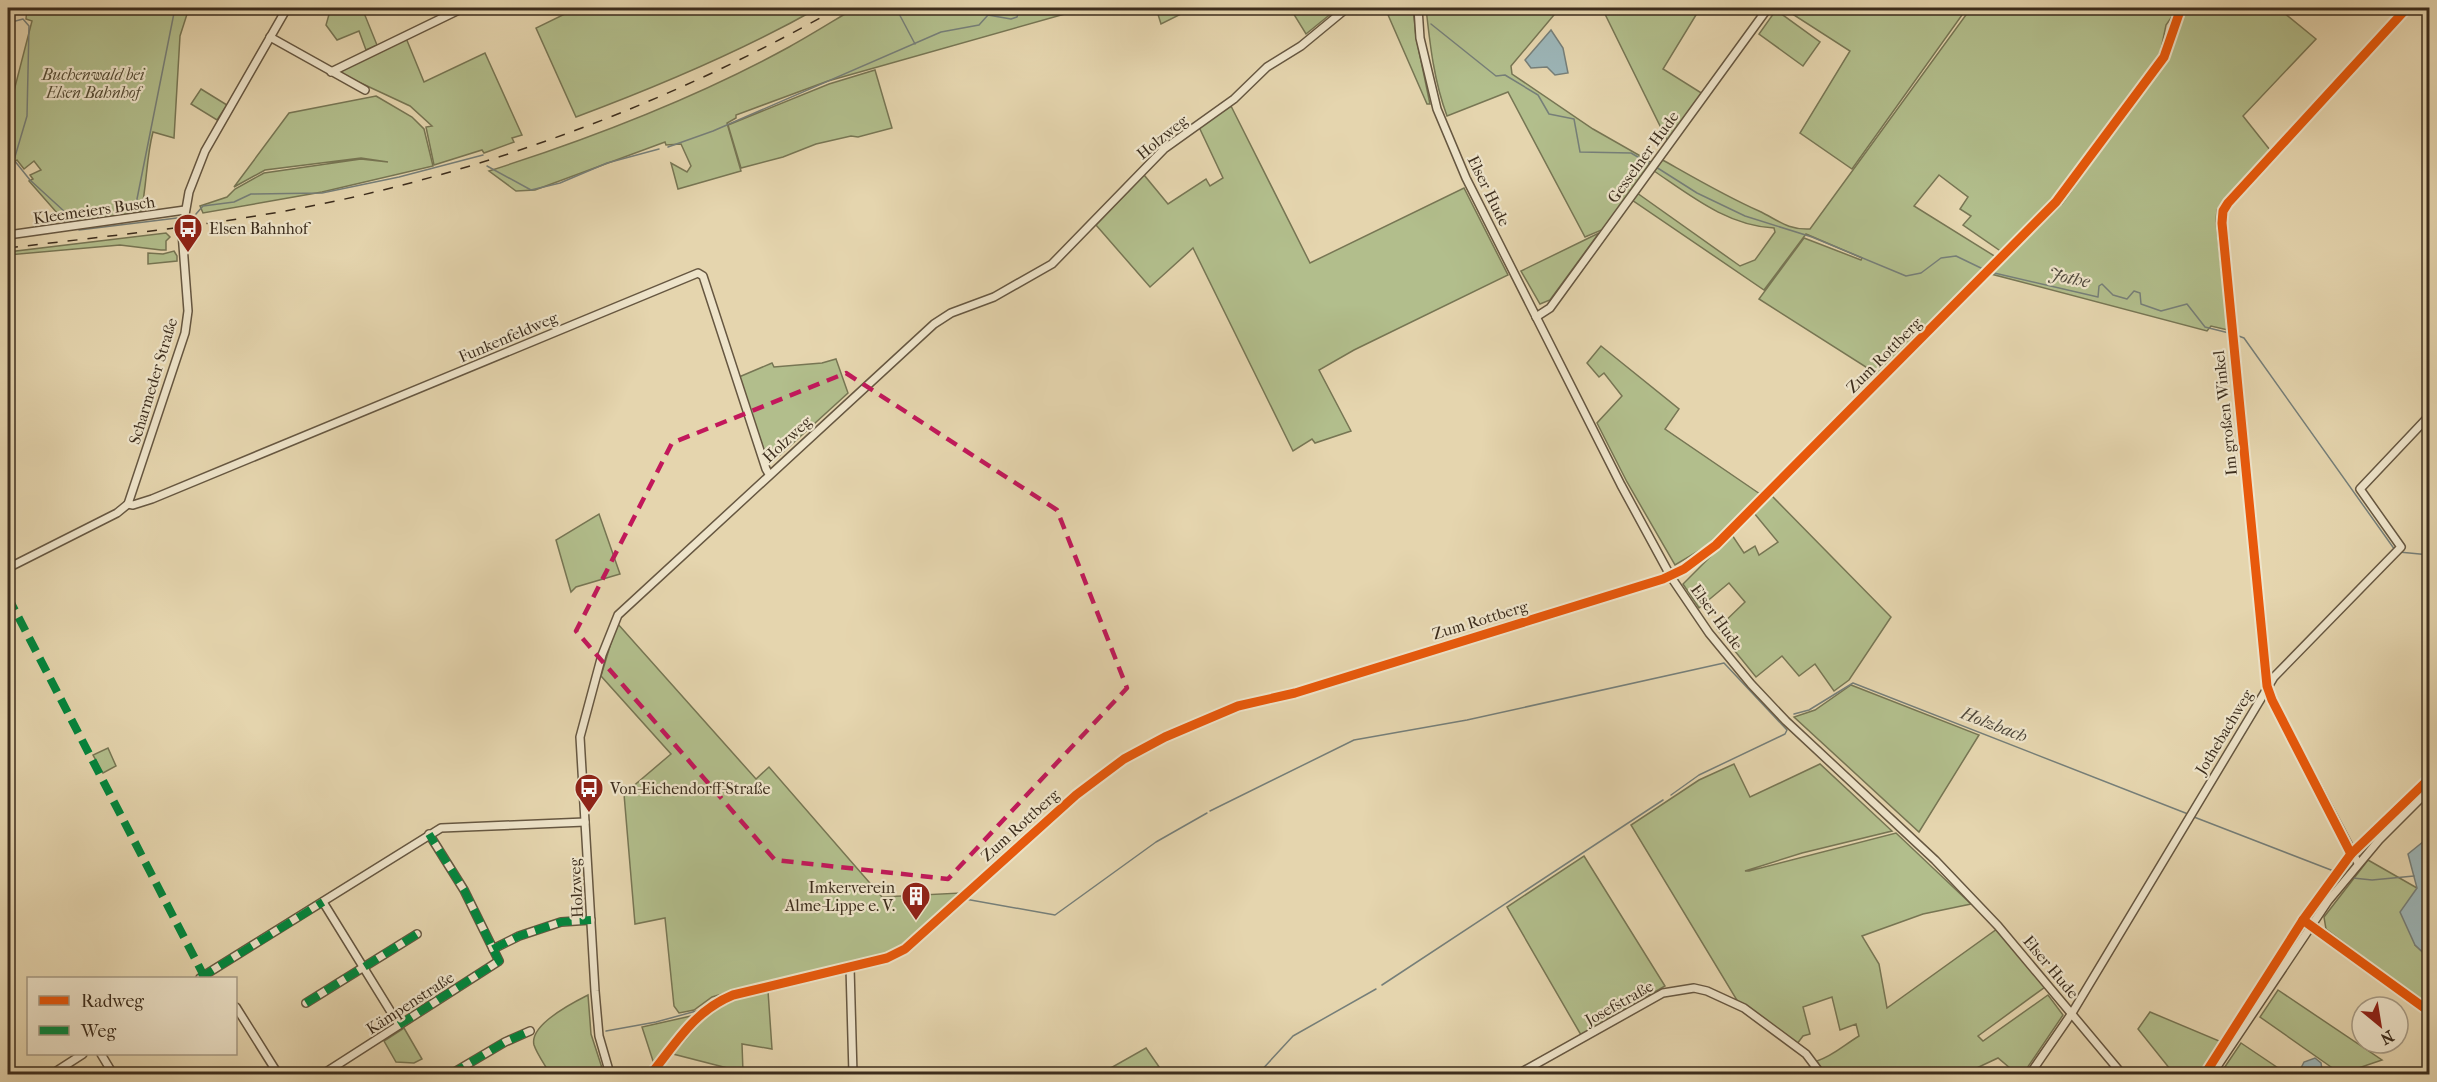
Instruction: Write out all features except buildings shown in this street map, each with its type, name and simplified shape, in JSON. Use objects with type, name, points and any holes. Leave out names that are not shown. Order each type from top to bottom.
[{"type":"street","name":"Scharmeder Straße","points":[[128,504],[185,333],[188,311],[182,242],[185,210],[194,175],[205,151],[287,8]]},
{"type":"street","points":[[331,72],[463,8]]},
{"type":"street","name":"Holzweg","points":[[610,1074],[598,1029],[580,728],[615,619],[631,601],[934,324],[951,313],[994,297],[1052,264],[1164,149],[1234,99],[1267,67],[1301,46],[1347,8]]},
{"type":"street","name":"Elser Hude","points":[[1418,8],[1420,38],[1437,109],[1466,178],[1621,485],[1671,577],[1709,633],[1751,684],[1786,722],[1935,860],[1998,926],[2122,1074]]},
{"type":"street","name":"Gesselner Hude","points":[[1536,317],[1550,308],[1768,8]]},
{"type":"street","name":"Zum Rottberg","points":[[651,1074],[698,1015],[720,1001],[733,995],[887,958],[905,949],[1076,795],[1124,759],[1165,737],[1238,706],[1295,693],[1671,577],[1716,545],[2056,202],[2164,57],[2181,8]]},
{"type":"street","name":"Im großen Winkel","points":[[2358,863],[2272,700],[2267,686],[2222,223],[2223,211],[2228,203],[2407,8]]},
{"type":"street","points":[[270,37],[365,90]]},
{"type":"street","name":"Kleemeiers Busch","points":[[8,235],[185,210]]},
{"type":"street","name":"Funkenfeldweg","points":[[128,504],[133,505],[152,500],[698,273],[704,276],[766,469],[770,474]]},
{"type":"street","name":"Jothebachweg","points":[[2030,1074],[2072,1013],[2267,686],[2401,547],[2360,489],[2430,415]]},
{"type":"street","points":[[8,568],[117,513],[128,504]]},
{"type":"street","points":[[2212,1074],[2310,925],[2358,863],[2430,789]]},
{"type":"street","points":[[202,977],[441,828],[585,822]]},
{"type":"street","points":[[429,834],[464,890],[493,949],[519,936],[561,922],[591,921]]},
{"type":"street","points":[[323,902],[399,1025]]},
{"type":"street","points":[[2310,925],[2430,1012]]},
{"type":"street","points":[[306,1003],[417,934]]},
{"type":"street","name":"Kämpenstraße","points":[[323,1074],[495,964],[499,961],[493,949]]},
{"type":"street","points":[[850,967],[852,1074]]},
{"type":"street","points":[[212,971],[216,977]]},
{"type":"street","name":"Josefstraße","points":[[1518,1074],[1663,993],[1694,988],[1744,1008],[1806,1054],[1821,1074]]},
{"type":"street","points":[[237,1009],[278,1074]]},
{"type":"street","points":[[451,1074],[505,1041],[530,1031]]},
{"type":"street","points":[[52,1074],[80,1055]]},
{"type":"street","points":[[102,1055],[112,1074]]},
{"type":"highlighted area","points":[[846,373],[1057,510],[1127,688],[948,879],[775,860],[576,631],[672,443]]},
{"type":"green space","name":"Buchenwald bei Elsen Bahnhof","points":[[27,8],[189,8],[180,36],[174,138],[153,132],[141,212],[88,222],[65,222],[29,181],[33,179],[30,175],[41,170],[34,161],[24,169],[17,160],[13,163],[8,133],[8,114],[32,21],[26,19]]},
{"type":"green space","points":[[329,8],[375,8],[364,13],[377,45],[366,50],[359,31],[337,40],[326,25]]},
{"type":"green space","points":[[577,8],[818,8],[700,67],[576,117],[536,28]]},
{"type":"green space","points":[[855,8],[1086,8],[828,81],[736,115],[736,118],[727,123],[741,171],[678,189],[671,163],[687,172],[691,166],[681,144],[666,145],[665,142],[535,190],[516,191],[489,171],[604,131],[717,84],[789,47]]},
{"type":"green space","points":[[1156,8],[1193,8],[1161,24]]},
{"type":"green space","points":[[1290,8],[1338,8],[1306,34]]},
{"type":"green space","points":[[1385,8],[1413,8],[1416,37],[1430,104],[1427,104]]},
{"type":"green space","points":[[1426,8],[1559,9],[1511,66],[1512,74],[1593,129],[1651,162],[1604,229],[1585,237],[1508,92],[1447,116],[1436,76]]},
{"type":"green space","points":[[1602,8],[1685,8],[1696,15],[1663,69],[1703,94],[1667,140]]},
{"type":"green space","points":[[1783,8],[1967,8],[1852,169],[1800,133],[1850,51]]},
{"type":"green space","points":[[1971,8],[2163,8],[2173,15],[2166,25],[2160,54],[2055,199],[2002,252],[1963,225],[1971,216],[1960,209],[1968,197],[1939,175],[1914,206],[1996,257],[1880,376],[1759,299],[1804,238],[1861,260],[1862,258],[1806,234],[1764,290],[1632,200],[1637,193],[1740,266],[1755,260],[1775,232],[1774,228],[1741,222],[1696,199],[1654,171],[1661,159],[1783,224],[1810,229]]},
{"type":"green space","points":[[2186,8],[2278,8],[2316,39],[2243,116],[2270,150],[2217,210],[2216,222],[2228,330],[2211,326],[2207,331],[1991,274],[2062,204],[2168,58]]},
{"type":"green space","points":[[1776,10],[1820,42],[1803,66],[1759,34]]},
{"type":"green space","points":[[406,38],[424,82],[485,53],[522,135],[512,138],[514,142],[484,153],[482,150],[434,165],[426,127],[432,126],[410,106],[337,72]]},
{"type":"green space","points":[[875,70],[892,128],[858,137],[851,136],[816,144],[783,157],[741,168],[728,125],[829,84]]},
{"type":"green space","points":[[201,89],[227,105],[217,120],[191,104]]},
{"type":"green space","points":[[376,96],[412,117],[424,129],[433,166],[322,192],[203,213],[200,206],[227,197],[235,189],[264,173],[361,159],[388,162],[361,158],[265,170],[234,187],[289,113]]},
{"type":"green space","points":[[1231,106],[1310,263],[1464,188],[1508,275],[1354,350],[1319,370],[1351,431],[1315,443],[1312,439],[1293,451],[1193,248],[1150,287],[1096,225],[1144,175],[1168,204],[1206,179],[1210,186],[1223,178],[1199,127]]},
{"type":"green space","points":[[166,233],[170,237],[166,241],[166,250],[120,245],[8,255],[8,252]]},
{"type":"green space","points":[[1599,233],[1550,300],[1540,304],[1521,271]]},
{"type":"green space","points":[[174,251],[177,261],[148,264],[148,253],[163,254]]},
{"type":"green space","points":[[1601,346],[1679,409],[1665,429],[1760,494],[1712,543],[1675,565],[1627,482],[1597,423],[1622,396],[1604,373],[1599,377],[1587,363]]},
{"type":"green space","points":[[836,359],[848,393],[769,465],[739,377],[772,363],[774,367],[822,363]]},
{"type":"green space","points":[[1771,495],[1891,617],[1849,680],[1834,691],[1815,664],[1799,676],[1782,656],[1756,677],[1717,629],[1745,602],[1729,583],[1699,608],[1683,584],[1732,535],[1744,553],[1755,546],[1759,555],[1778,542],[1754,513]]},
{"type":"green space","points":[[599,514],[620,574],[576,587],[571,592],[556,540]]},
{"type":"green space","points":[[617,623],[756,779],[769,767],[882,897],[960,893],[902,946],[886,955],[739,989],[712,997],[694,1010],[679,1013],[674,1006],[665,918],[635,924],[624,794],[671,754],[601,676]]},
{"type":"green space","points":[[1851,685],[1979,735],[1919,832],[1794,717],[1815,710]]},
{"type":"green space","points":[[108,748],[116,766],[103,773],[93,755]]},
{"type":"green space","points":[[1734,764],[1750,797],[1820,764],[1892,831],[1802,853],[1745,871],[1896,833],[1971,904],[1923,914],[1862,936],[1879,964],[1887,1008],[1997,929],[2045,987],[1978,1036],[1983,1041],[2048,995],[2063,1015],[2023,1074],[2017,1074],[1998,1058],[1964,1074],[1824,1074],[1817,1061],[1859,1036],[1856,1024],[1840,1030],[1832,997],[1803,1007],[1810,1034],[1803,1036],[1797,1044],[1738,1002],[1631,825],[1699,780]]},
{"type":"green space","points":[[1584,856],[1665,986],[1581,1035],[1507,907]]},
{"type":"green space","points":[[2368,860],[2417,888],[2415,945],[2429,958],[2429,1007],[2326,929],[2324,917]]},
{"type":"green space","points":[[2278,990],[2350,1038],[2350,1055],[2375,1055],[2382,1060],[2341,1074],[2260,1017]]},
{"type":"green space","points":[[768,991],[772,1049],[742,1044],[743,1072],[673,1054],[709,1012],[737,999]]},
{"type":"green space","points":[[588,995],[591,1034],[604,1074],[550,1074],[535,1048],[534,1037],[545,1022],[554,1015]]},
{"type":"green space","points":[[2150,1012],[2224,1043],[2203,1074],[2174,1074],[2138,1029]]},
{"type":"green space","points":[[691,1016],[654,1064],[642,1027]]},
{"type":"green space","points":[[404,1028],[422,1059],[414,1063],[396,1062],[384,1041]]},
{"type":"green space","points":[[2241,1043],[2287,1074],[2220,1074]]},
{"type":"green space","points":[[1146,1048],[1164,1074],[1100,1074]]},
{"type":"water","points":[[1551,30],[1563,48],[1568,73],[1555,75],[1547,67],[1531,68],[1525,60]]},
{"type":"water","points":[[2429,837],[2429,958],[2415,945],[2400,912],[2417,888],[2408,854]]},
{"type":"water","points":[[2315,1058],[2321,1063],[2322,1069],[2318,1074],[2298,1074],[2304,1062]]},
{"type":"waterway","points":[[139,215],[135,209],[175,8]]},
{"type":"waterway","points":[[896,8],[915,44]]},
{"type":"waterway","points":[[668,147],[713,131],[941,32],[979,25],[988,15],[1011,19],[1017,17],[1020,8]]},
{"type":"waterway","points":[[8,23],[23,19],[29,26],[27,116],[14,160],[30,180],[77,223]]},
{"type":"waterway","points":[[1431,24],[1496,76],[1505,75],[1538,95],[1549,114],[1574,119],[1580,152],[1631,153],[1650,164]]},
{"type":"waterway","points":[[487,166],[531,190],[560,183],[607,163],[659,149]]},
{"type":"waterway","points":[[196,214],[203,206],[234,202],[251,194],[322,193],[399,177],[483,155]]},
{"type":"waterway","name":"Jothe","points":[[1656,167],[1697,193],[1745,216],[1812,237],[1906,276],[1921,273],[1941,258],[1956,256],[1985,270]]},
{"type":"waterway","points":[[79,230],[177,218]]},
{"type":"waterway","name":"Jothe","points":[[1990,272],[2098,297],[2099,286],[2102,284],[2113,295],[2127,299],[2134,291],[2140,293],[2141,304],[2161,311],[2187,304],[2205,327],[2229,333]]},
{"type":"waterway","name":"Jothe","points":[[2236,335],[2244,338],[2395,550]]},
{"type":"waterway","name":"Jothe","points":[[2399,552],[2430,555]]},
{"type":"waterway","points":[[1210,811],[1354,740],[1467,720],[1724,663],[1787,730],[1785,734],[1699,775],[1671,795]]},
{"type":"waterway","name":"Holzbach","points":[[1794,714],[1809,710],[1853,683],[2188,814]]},
{"type":"waterway","points":[[1382,985],[1663,800]]},
{"type":"waterway","points":[[965,899],[1055,915],[1156,842],[1207,813]]},
{"type":"waterway","name":"Holzbach","points":[[2194,817],[2344,875]]},
{"type":"waterway","name":"Holzbach","points":[[2353,878],[2372,880],[2414,876]]},
{"type":"waterway","points":[[890,961],[906,952]]},
{"type":"waterway","points":[[1258,1074],[1293,1036],[1376,989]]},
{"type":"waterway","points":[[732,999],[765,991]]},
{"type":"waterway","points":[[606,1031],[656,1022],[700,1010]]},
{"type":"railway","points":[[8,248],[172,228],[295,209],[402,185],[467,167],[531,146],[656,98],[718,70],[838,8]]},
{"type":"marked path","points":[[8,597],[204,976]]},
{"type":"marked path","points":[[399,1025],[499,961],[464,890],[429,834]]},
{"type":"marked path","points":[[202,977],[323,902]]},
{"type":"marked path","points":[[493,949],[519,936],[561,922],[591,920]]},
{"type":"marked path","points":[[306,1003],[417,934]]},
{"type":"marked path","points":[[451,1074],[505,1042],[530,1031]]},
{"type":"cycle path","points":[[651,1074],[687,1028],[707,1010],[733,995],[887,958],[905,949],[1076,795],[1124,759],[1165,737],[1238,706],[1295,693],[1663,579],[1684,569],[1716,545],[2056,202],[2164,57],[2181,8]]},
{"type":"cycle path","points":[[2351,854],[2267,686],[2222,223],[2223,211],[2228,203],[2407,8]]},
{"type":"cycle path","points":[[2205,1074],[2303,920],[2351,854],[2430,778]]},
{"type":"cycle path","points":[[2303,920],[2430,1012]]},
{"type":"place","name":"Elsen Bahnhof","points":[[188,254]]},
{"type":"place","name":"Von-Eichendorff-Straße","points":[[589,814]]},
{"type":"place","name":"Imkerverein Alme-Lippe e. V.","points":[[916,922]]}]
